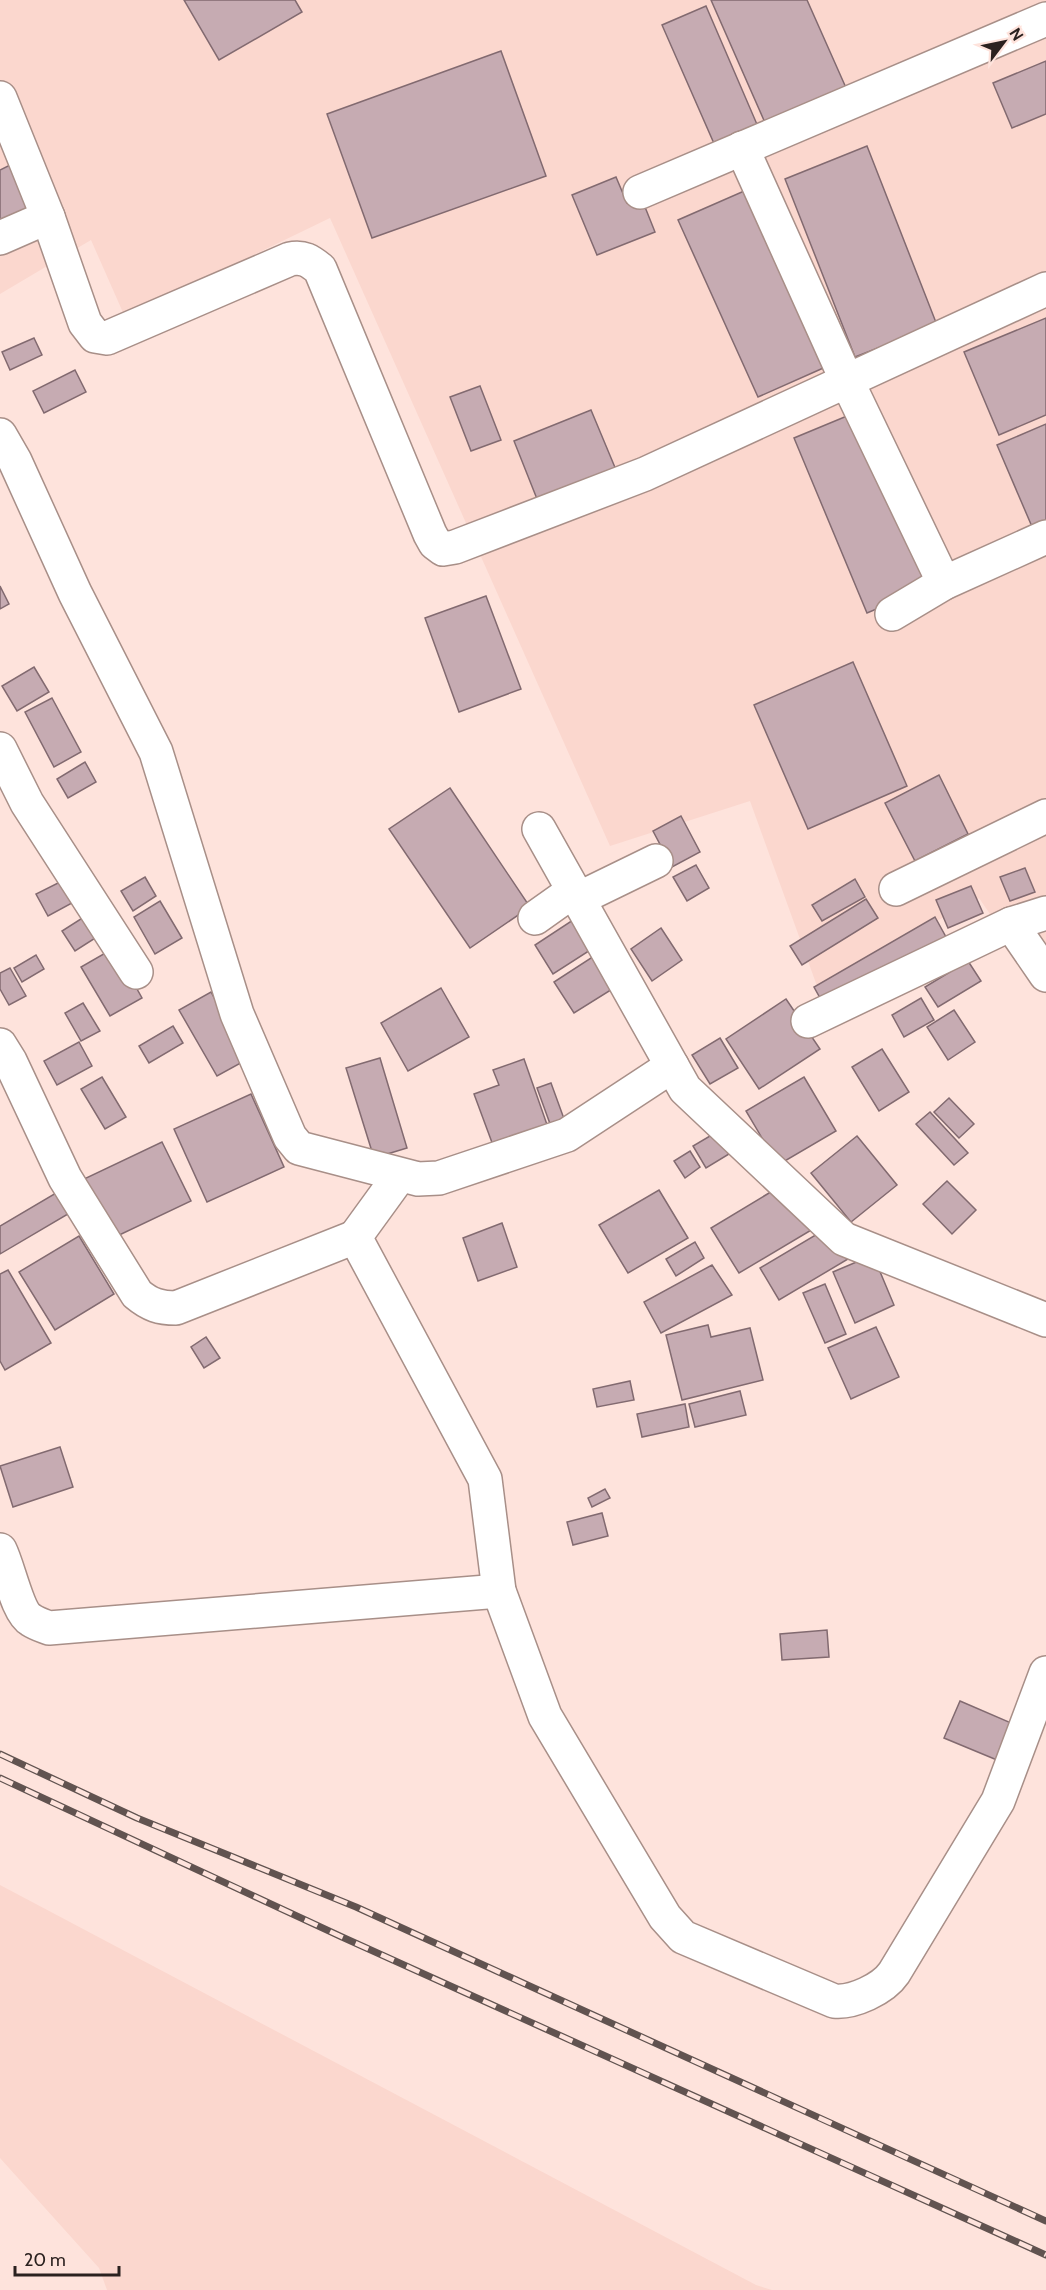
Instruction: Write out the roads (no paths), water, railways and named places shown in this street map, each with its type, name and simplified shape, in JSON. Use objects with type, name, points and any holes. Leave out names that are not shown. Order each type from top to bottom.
[{"type":"street","points":[[640,192],[1046,19]]},
{"type":"street","points":[[0,98],[48,216],[85,323],[95,336],[107,338],[290,259],[299,257],[321,268],[430,534],[442,549],[455,547],[645,474],[1046,289]]},
{"type":"street","points":[[742,148],[847,381],[944,584]]},
{"type":"street","points":[[0,237],[48,216]]},
{"type":"street","points":[[5,455],[156,752],[237,1014],[290,1137],[304,1151],[418,1179],[439,1178],[567,1135],[672,1066]]},
{"type":"street","points":[[892,614],[944,584],[1046,537]]},
{"type":"street","points":[[0,749],[27,802],[136,972]]},
{"type":"street","points":[[896,888],[1046,816]]},
{"type":"street","points":[[539,829],[685,1089],[844,1239],[1046,1320]]},
{"type":"street","points":[[535,918],[576,895],[656,861]]},
{"type":"street","points":[[808,1021],[1011,924],[1046,913]]},
{"type":"street","points":[[1011,924],[1046,975]]},
{"type":"street","points":[[0,1045],[10,1061],[65,1178],[137,1294],[147,1302],[161,1308],[176,1308],[355,1237],[400,1175]]},
{"type":"street","points":[[355,1237],[485,1479],[499,1591],[544,1716],[672,1928],[682,1937],[834,2001],[846,2000],[881,1987],[894,1973],[998,1801],[1046,1673]]},
{"type":"street","points":[[0,1550],[9,1568],[19,1605],[29,1620],[49,1628],[499,1591]]},
{"type":"railway","points":[[0,1754],[137,1818],[356,1907],[1046,2221]]},
{"type":"railway","points":[[0,1778],[342,1937],[1046,2255]]}]
